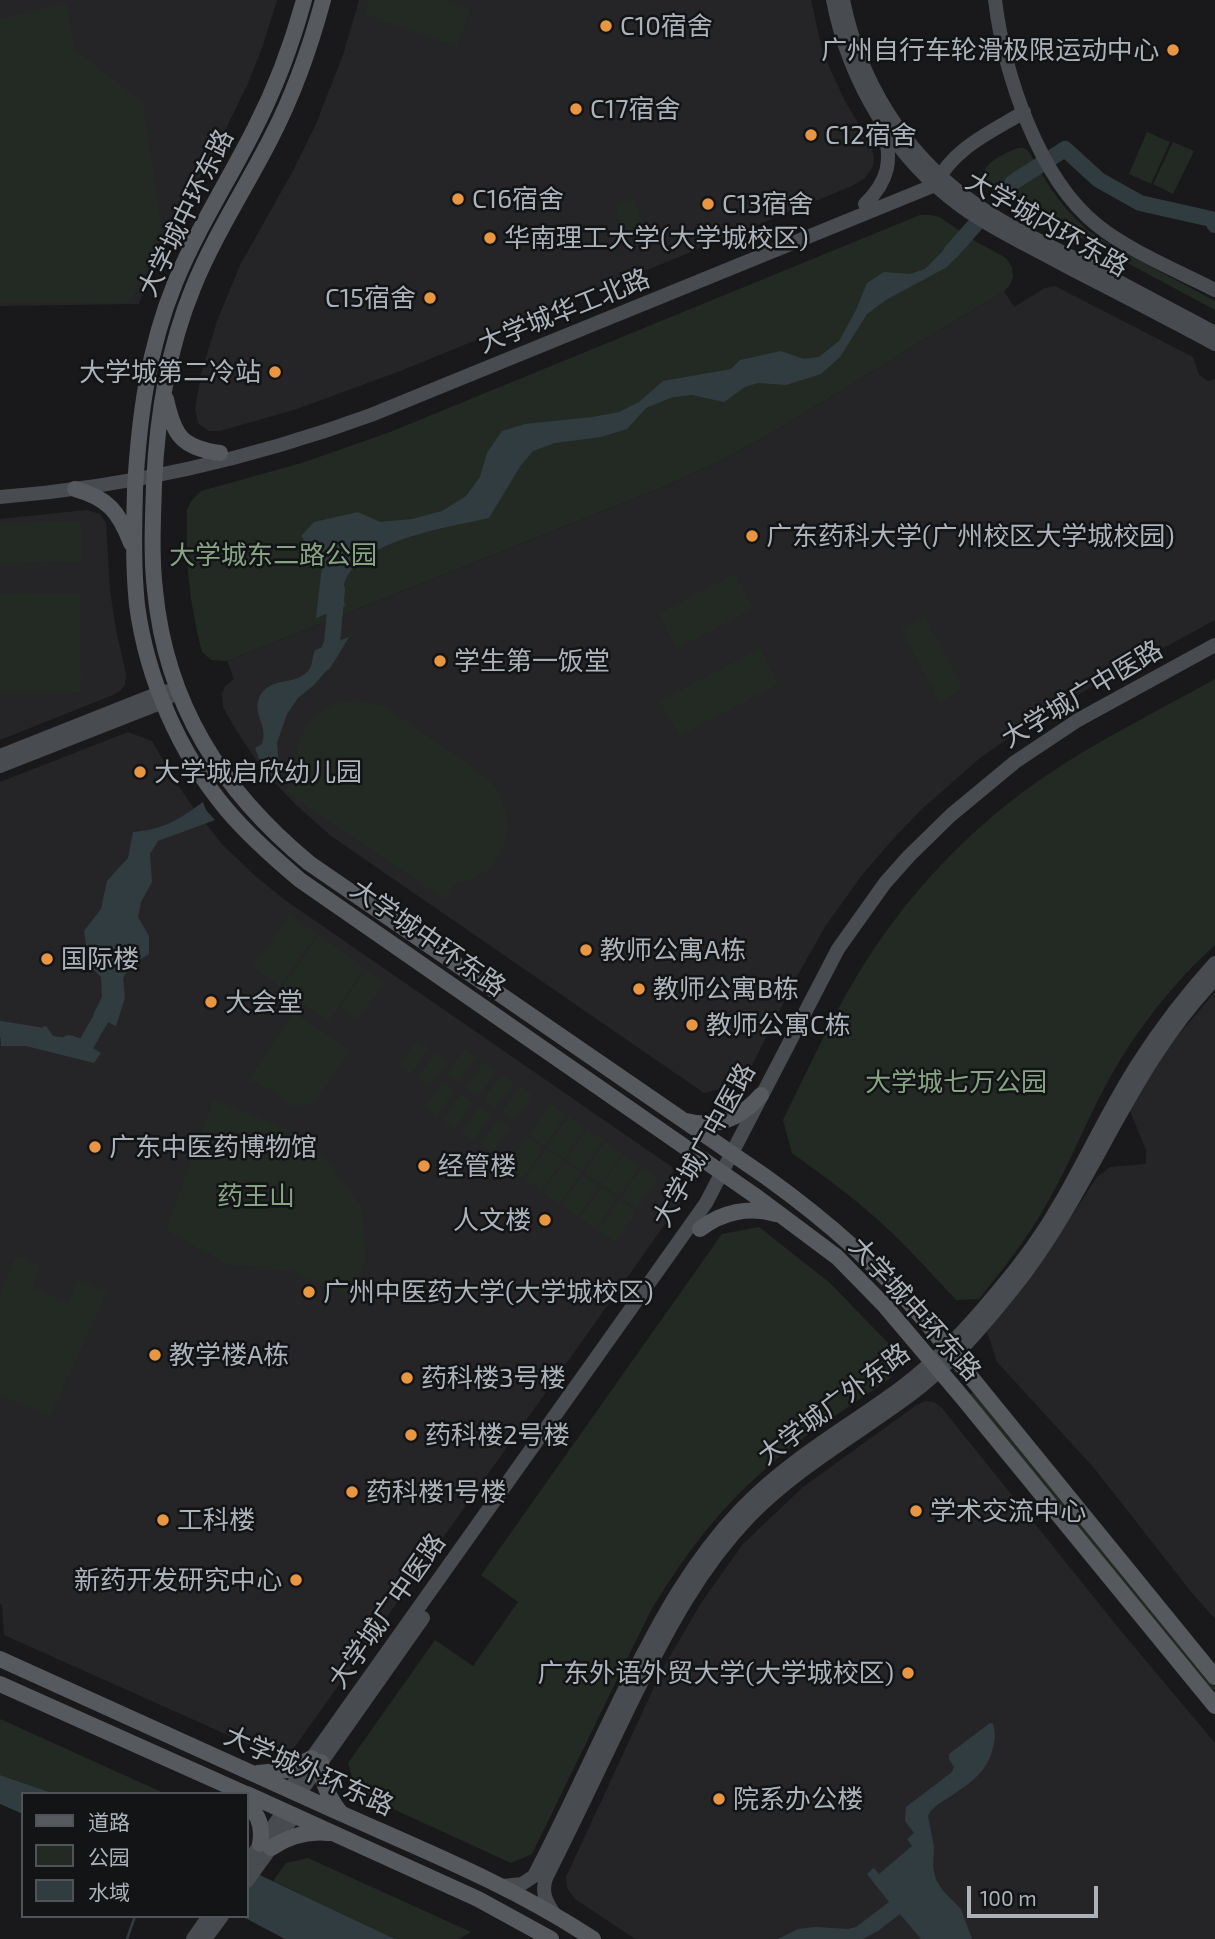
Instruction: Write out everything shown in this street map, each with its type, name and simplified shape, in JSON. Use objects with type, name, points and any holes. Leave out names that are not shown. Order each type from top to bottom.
[{"type":"main road","name":"大学城中环东路","points":[[304,0],[291,44],[267,104],[246,147],[200,227],[170,295],[152,352],[144,392],[136,476],[134,552],[137,599],[148,658],[161,697],[190,757],[214,793],[248,833],[307,884],[726,1176],[817,1241],[851,1270],[936,1365],[1215,1706]]},
{"type":"main road","name":"大学城中环东路","points":[[323,0],[304,60],[280,120],[192,288],[164,384],[155,472],[155,597],[164,643],[178,691],[196,730],[221,772],[261,820],[324,874],[795,1198],[851,1243],[901,1292],[1215,1677]]},
{"type":"main road","name":"大学城内环东路","points":[[833,0],[839,29],[852,65],[881,120],[903,151],[961,206],[999,230],[1215,344]]},
{"type":"main road","name":"大学城内环东路","points":[[843,0],[857,50],[874,89],[934,179],[1004,222],[1215,333]]},
{"type":"main road","points":[[995,0],[1007,61],[1024,112],[1049,168],[1082,211],[1109,234],[1215,290]]},
{"type":"main road","points":[[934,179],[960,152],[1024,112]]},
{"type":"main road","points":[[865,204],[883,182],[888,163],[887,143],[881,120]]},
{"type":"main road","name":"大学城华工北路","points":[[155,472],[206,466],[280,446],[371,415],[934,179]]},
{"type":"main road","name":"大学城华工北路","points":[[0,497],[75,489],[155,472],[285,435],[396,397],[865,204],[934,179]]},
{"type":"main road","points":[[164,384],[171,419],[179,437],[197,449],[220,453]]},
{"type":"main road","name":"大学城华工北路","points":[[0,488],[136,476]]},
{"type":"main road","points":[[75,489],[99,498],[113,510],[125,529],[134,552]]},
{"type":"main road","name":"大学城广中医路","points":[[736,1157],[761,1095],[838,949],[872,900],[909,856],[965,802],[1051,737],[1215,645]]},
{"type":"main road","name":"大学城广中医路","points":[[294,1792],[699,1229],[846,953],[906,872],[971,808],[1038,756],[1090,723],[1215,655]]},
{"type":"main road","points":[[0,755],[178,691]]},
{"type":"main road","points":[[0,766],[161,697]]},
{"type":"main road","name":"大学城广外东路","points":[[950,1353],[1035,1244],[1136,1066],[1171,1016],[1215,963]]},
{"type":"main road","name":"大学城广外东路","points":[[503,1886],[522,1884],[534,1876],[652,1636],[678,1590],[707,1548],[759,1492],[793,1462],[936,1365],[1019,1281],[1057,1229],[1154,1057],[1192,1005],[1215,979]]},
{"type":"main road","points":[[678,1118],[699,1124],[723,1122],[745,1111],[761,1095]]},
{"type":"main road","name":"大学城广中医路","points":[[317,1760],[726,1176]]},
{"type":"main road","points":[[699,1229],[721,1216],[737,1211],[765,1211],[782,1216]]},
{"type":"main road","name":"大学城广外东路","points":[[555,1915],[544,1895],[546,1878],[658,1649],[701,1576],[731,1537],[782,1486],[910,1395],[936,1365]]},
{"type":"main road","name":"大学城外环东路","points":[[0,1659],[438,1855],[503,1886],[593,1939]]},
{"type":"main road","name":"大学城外环东路","points":[[0,1684],[242,1792]]},
{"type":"main road","points":[[252,1772],[282,1771],[317,1760],[331,1800],[342,1814]]},
{"type":"main road","points":[[215,1780],[228,1792]]},
{"type":"main road","name":"大学城外环东路","points":[[248,1795],[478,1899],[551,1939]]},
{"type":"main road","points":[[248,1806],[260,1822],[262,1832],[259,1853]]},
{"type":"main road","points":[[248,1879],[259,1853],[289,1813]]},
{"type":"main road","points":[[259,1853],[298,1835],[334,1834]]},
{"type":"main road","points":[[192,1939],[208,1918]]},
{"type":"main road","points":[[205,1939],[221,1918]]},
{"type":"shaded area","points":[[0,0],[277,0],[248,83],[224,133],[168,234],[139,304],[0,306]]},
{"type":"shaded area","name":"华南理工大学(大学城校区)","points":[[359,0],[811,0],[821,45],[846,103],[871,144],[873,166],[865,178],[852,186],[403,370],[297,409],[220,431],[209,431],[198,423],[195,409],[201,374],[217,321],[240,265],[316,124],[344,52]]},
{"type":"shaded area","points":[[1055,286],[1193,357],[1199,375],[1208,381],[1215,379],[1215,620],[1029,724],[980,758],[922,809],[862,875],[825,927],[743,1083],[704,1093],[331,836],[295,804],[262,769],[223,707],[222,694],[225,686],[234,679],[227,661],[663,487],[765,437],[1004,291],[1014,307],[1045,288]]},
{"type":"shaded area","points":[[87,510],[100,514],[106,523],[110,590],[126,674],[125,685],[113,695],[0,740],[0,519]]},
{"type":"shaded area","name":"广州中医药大学(大学城校区)","points":[[128,732],[152,741],[195,810],[222,844],[253,874],[285,900],[672,1167],[680,1203],[294,1748],[270,1754],[4,1635],[0,1604],[0,782]]},
{"type":"shaded area","points":[[1215,992],[1215,1619],[1094,1468],[997,1362],[987,1332],[1044,1258],[1097,1177],[1110,1167],[1146,1164],[1146,1150],[1130,1105],[1168,1047]]},
{"type":"shaded area","name":"广东外语外贸大学(大学城校区)","points":[[925,1401],[934,1402],[942,1408],[1121,1631],[1215,1743],[1215,1939],[635,1939],[575,1899],[567,1888],[566,1877],[662,1670],[701,1603],[743,1544],[803,1487]]},
{"type":"green space","points":[[369,0],[445,0],[471,9],[457,47],[364,14]]},
{"type":"green space","points":[[66,3],[75,50],[143,103],[162,233],[130,302],[0,303],[0,19]]},
{"type":"green space","points":[[1147,132],[1170,142],[1151,184],[1129,174]]},
{"type":"green space","points":[[1173,142],[1194,151],[1173,194],[1153,184]]},
{"type":"green space","points":[[1019,148],[1029,152],[1051,189],[1087,230],[1215,301],[1215,310],[986,187],[982,176],[987,166],[1002,155]]},
{"type":"green space","points":[[633,199],[645,228],[627,235],[614,206]]},
{"type":"green space","name":"大学城东二路公园","points":[[920,215],[939,217],[1006,258],[1012,267],[1010,285],[765,437],[663,487],[227,661],[211,660],[202,652],[191,599],[187,562],[187,510],[191,501],[201,491],[305,462],[390,432]]},
{"type":"green space","points":[[81,521],[82,562],[0,564],[0,523]]},
{"type":"green space","points":[[735,574],[753,608],[677,649],[659,614]]},
{"type":"green space","points":[[80,593],[81,692],[0,693],[0,594]]},
{"type":"green space","points":[[925,617],[963,689],[940,702],[901,629]]},
{"type":"green space","points":[[760,648],[778,684],[680,736],[660,701]]},
{"type":"green space","name":"大学城七万公园","points":[[1215,679],[1215,945],[1158,1006],[1133,1040],[1103,1090],[1040,1216],[1015,1252],[979,1299],[956,1300],[877,1219],[792,1153],[783,1120],[826,1032],[876,946],[912,898],[952,854],[1019,795],[1065,763]]},
{"type":"green space","points":[[355,700],[387,708],[483,775],[500,796],[507,822],[503,848],[487,870],[453,886],[444,899],[286,791],[297,776],[298,748],[308,724],[328,708]]},
{"type":"green space","points":[[290,915],[317,934],[280,986],[253,967]]},
{"type":"green space","points":[[319,935],[364,968],[328,1021],[282,988]]},
{"type":"green space","points":[[366,970],[384,982],[357,1020],[340,1008]]},
{"type":"green space","points":[[294,1012],[350,1051],[312,1105],[292,1106],[276,1093],[249,1080]]},
{"type":"green space","points":[[417,1040],[429,1048],[411,1074],[399,1066]]},
{"type":"green space","points":[[465,1049],[477,1057],[459,1083],[447,1075]]},
{"type":"green space","points":[[436,1053],[448,1061],[430,1087],[418,1078]]},
{"type":"green space","points":[[484,1062],[496,1070],[478,1096],[466,1088]]},
{"type":"green space","points":[[502,1075],[514,1083],[496,1108],[484,1100]]},
{"type":"green space","points":[[443,1082],[455,1090],[437,1116],[425,1107]]},
{"type":"green space","points":[[520,1087],[532,1095],[514,1121],[502,1113]]},
{"type":"green space","points":[[461,1094],[473,1103],[455,1128],[443,1120]]},
{"type":"green space","name":"药王山","points":[[214,1099],[286,1129],[328,1160],[362,1209],[366,1259],[350,1297],[291,1271],[229,1265],[166,1230]]},
{"type":"green space","points":[[550,1104],[566,1115],[545,1146],[529,1135]]},
{"type":"green space","points":[[479,1107],[491,1115],[473,1141],[461,1133]]},
{"type":"green space","points":[[569,1117],[585,1128],[564,1159],[547,1147]]},
{"type":"green space","points":[[498,1120],[510,1128],[492,1153],[480,1145]]},
{"type":"green space","points":[[587,1129],[603,1140],[582,1171],[566,1160]]},
{"type":"green space","points":[[527,1137],[544,1148],[523,1178],[506,1167]]},
{"type":"green space","points":[[605,1142],[622,1153],[601,1184],[584,1173]]},
{"type":"green space","points":[[546,1149],[563,1160],[541,1191],[525,1180]]},
{"type":"green space","points":[[623,1155],[640,1166],[619,1196],[602,1185]]},
{"type":"green space","points":[[564,1162],[581,1173],[559,1204],[543,1193]]},
{"type":"green space","points":[[642,1167],[658,1178],[637,1209],[621,1198]]},
{"type":"green space","points":[[583,1175],[599,1186],[578,1216],[562,1205]]},
{"type":"green space","points":[[601,1187],[617,1198],[596,1229],[580,1218]]},
{"type":"green space","points":[[619,1200],[636,1211],[615,1242],[598,1230]]},
{"type":"green space","points":[[759,1227],[830,1283],[893,1348],[892,1377],[814,1430],[770,1465],[718,1516],[689,1553],[649,1614],[532,1854],[511,1863],[356,1792],[348,1763],[435,1640],[473,1666],[518,1602],[481,1575],[722,1234]]},
{"type":"green space","points":[[16,1256],[40,1266],[32,1288],[68,1303],[78,1280],[107,1292],[50,1416],[0,1396],[0,1295]]},
{"type":"green space","points":[[973,1392],[1215,1686],[1215,1695],[968,1396]]},
{"type":"green space","points":[[0,1719],[162,1792],[49,1792],[0,1775]]},
{"type":"green space","points":[[308,1858],[471,1932],[459,1939],[395,1939],[273,1881],[286,1863]]},
{"type":"water","points":[[960,234],[973,239],[947,267],[886,300],[867,314],[840,357],[821,374],[786,385],[758,383],[745,387],[724,402],[692,395],[673,397],[646,408],[627,429],[601,437],[555,443],[533,451],[521,465],[489,518],[427,532],[382,548],[363,559],[349,573],[343,590],[345,606],[316,618],[322,566],[301,536],[314,522],[358,512],[380,522],[412,519],[442,511],[466,496],[480,477],[487,453],[502,431],[525,424],[619,412],[639,402],[663,381],[731,369],[740,360],[781,351],[804,359],[819,357],[839,341],[867,283],[884,272],[910,274],[925,269]]},
{"type":"water","points":[[349,637],[334,662],[314,685],[298,698],[287,714],[277,743],[280,776],[274,780],[260,761],[255,748],[262,744],[264,737],[258,708],[260,696],[270,686],[303,676],[310,669],[315,650]]},
{"type":"water","points":[[203,802],[215,820],[158,841],[150,854],[152,882],[141,902],[138,917],[149,936],[149,954],[130,966],[123,978],[125,998],[116,1026],[93,1015],[102,997],[101,977],[89,965],[84,931],[101,909],[107,881],[128,858],[133,832],[171,823]]},
{"type":"water","points":[[0,1026],[23,1032],[46,1026],[53,1036],[78,1039],[101,1053],[94,1063],[26,1046],[1,1046]]},
{"type":"water","points":[[990,1723],[993,1724],[995,1734],[993,1748],[985,1766],[969,1783],[934,1808],[928,1816],[934,1847],[933,1867],[936,1880],[961,1909],[972,1939],[921,1939],[900,1914],[863,1939],[778,1939],[798,1929],[856,1927],[889,1902],[867,1874],[874,1868],[879,1874],[912,1846],[907,1839],[914,1833],[905,1821],[906,1807],[952,1772],[954,1767],[949,1754]]},
{"type":"water","points":[[0,1775],[49,1792],[21,1792],[21,1813],[0,1804]]},
{"type":"water","points":[[248,1869],[395,1939],[306,1939],[248,1913]]},
{"type":"waterway","points":[[1012,183],[1065,149],[1099,180],[1140,203],[1211,219],[1215,225]]},
{"type":"waterway","points":[[951,252],[975,225]]},
{"type":"waterway","points":[[324,663],[332,643],[337,589]]},
{"type":"waterway","points":[[69,1043],[84,1048],[110,1003]]},
{"type":"waterway","points":[[0,1029],[37,1035]]},
{"type":"waterway","points":[[248,1911],[302,1939]]},
{"type":"waterway","points":[[127,1939],[134,1918]]},
{"type":"place","name":"C10宿舍","points":[[606,26]]},
{"type":"place","name":"广州自行车轮滑极限运动中心","points":[[1173,50]]},
{"type":"place","name":"C17宿舍","points":[[576,109]]},
{"type":"place","name":"C12宿舍","points":[[811,135]]},
{"type":"place","name":"C16宿舍","points":[[458,199]]},
{"type":"place","name":"C13宿舍","points":[[708,204]]},
{"type":"place","name":"华南理工大学(大学城校区)","points":[[490,238]]},
{"type":"place","name":"C15宿舍","points":[[430,298]]},
{"type":"place","name":"大学城第二冷站","points":[[275,372]]},
{"type":"place","name":"广东药科大学(广州校区大学城校园)","points":[[752,536]]},
{"type":"place","name":"学生第一饭堂","points":[[440,661]]},
{"type":"place","name":"大学城启欣幼儿园","points":[[140,772]]},
{"type":"place","name":"教师公寓A栋","points":[[586,950]]},
{"type":"place","name":"国际楼","points":[[47,959]]},
{"type":"place","name":"教师公寓B栋","points":[[639,989]]},
{"type":"place","name":"大会堂","points":[[211,1002]]},
{"type":"place","name":"教师公寓C栋","points":[[692,1025]]},
{"type":"place","name":"广东中医药博物馆","points":[[95,1147]]},
{"type":"place","name":"经管楼","points":[[424,1166]]},
{"type":"place","name":"人文楼","points":[[545,1220]]},
{"type":"place","name":"广州中医药大学(大学城校区)","points":[[309,1292]]},
{"type":"place","name":"教学楼A栋","points":[[155,1355]]},
{"type":"place","name":"药科楼3号楼","points":[[407,1378]]},
{"type":"place","name":"药科楼2号楼","points":[[411,1435]]},
{"type":"place","name":"药科楼1号楼","points":[[352,1492]]},
{"type":"place","name":"学术交流中心","points":[[916,1511]]},
{"type":"place","name":"工科楼","points":[[163,1520]]},
{"type":"place","name":"新药开发研究中心","points":[[296,1580]]},
{"type":"place","name":"广东外语外贸大学(大学城校区)","points":[[908,1673]]},
{"type":"place","name":"院系办公楼","points":[[719,1799]]}]
